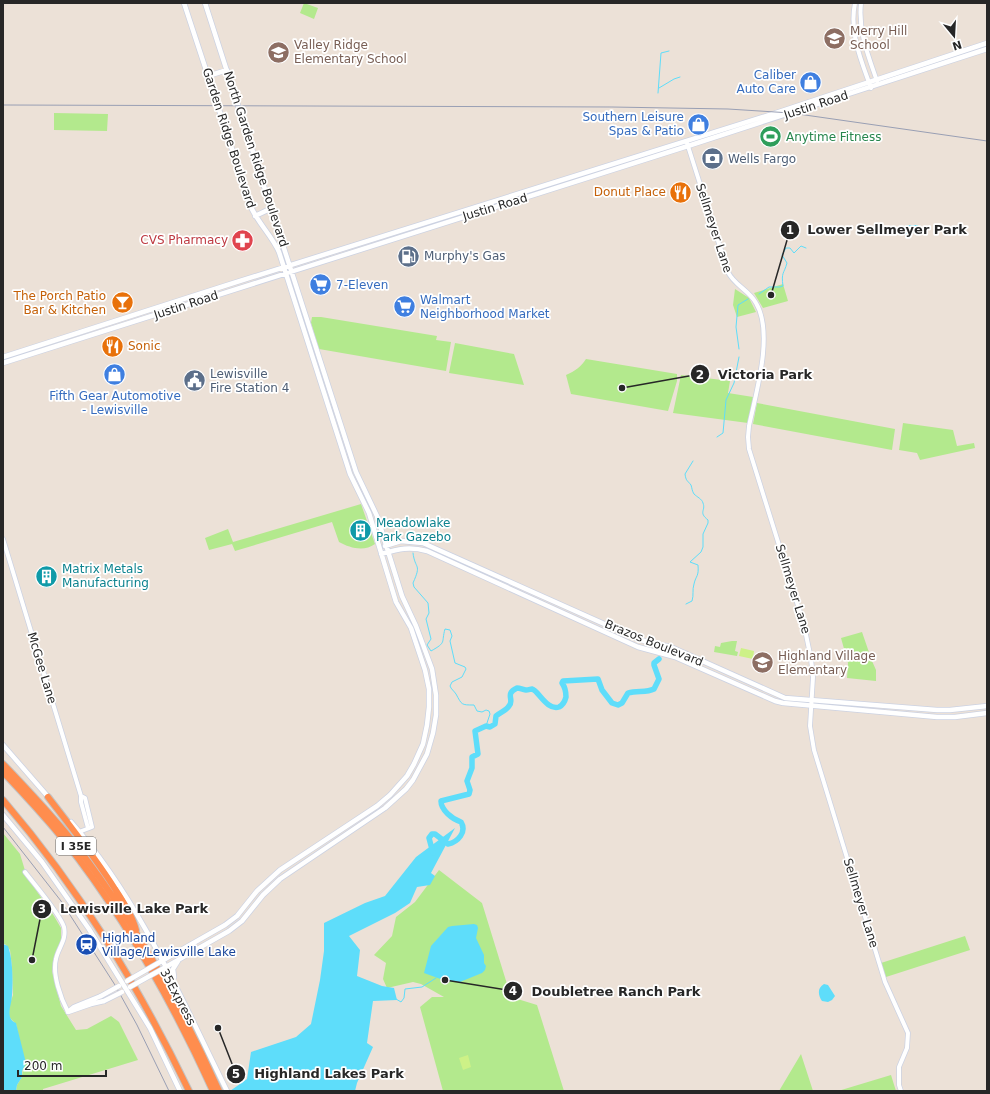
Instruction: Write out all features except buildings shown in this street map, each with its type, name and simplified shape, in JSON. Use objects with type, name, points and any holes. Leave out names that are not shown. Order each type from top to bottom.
[{"type":"highway","name":"I 35E","points":[[3,764],[69,837],[106,887],[164,981],[212,1083],[219,1091]]},
{"type":"highway","name":"35Express","points":[[3,772],[50,823],[96,884],[125,927],[158,982],[212,1083]]},
{"type":"highway","points":[[48,797],[105,873],[134,922],[138,937]]},
{"type":"highway","name":"I 35E","points":[[3,800],[55,865],[104,936],[140,996],[189,1091]]},
{"type":"highway","points":[[212,1083],[213,1091]]},
{"type":"main road","name":"Garden Ridge Boulevard","points":[[184,3],[248,198],[255,216],[275,244],[305,334]]},
{"type":"main road","name":"North Garden Ridge Boulevard","points":[[205,3],[311,330]]},
{"type":"main road","name":"Justin Road","points":[[3,363],[638,162],[687,144],[933,64],[987,43]]},
{"type":"main road","name":"Justin Road","points":[[933,64],[987,49]]},
{"type":"main road","points":[[208,76],[227,70]]},
{"type":"main road","name":"Justin Road","points":[[3,357],[223,286],[656,151],[687,144]]},
{"type":"main road","points":[[638,162],[654,154],[656,151]]},
{"type":"main road","points":[[255,216],[272,208]]},
{"type":"main road","points":[[388,235],[390,240]]},
{"type":"main road","points":[[297,288],[297,276],[303,268]]},
{"type":"main road","points":[[223,286],[226,292]]},
{"type":"main road","points":[[172,303],[174,309]]},
{"type":"main road","points":[[311,330],[356,472],[377,516],[402,596],[416,626],[432,669],[437,705],[434,727],[427,754],[421,767],[406,789],[385,808],[280,879],[262,895],[242,921],[229,931],[126,990],[104,1001],[68,1012],[74,1007],[101,996],[230,922],[265,882],[280,870],[385,800],[400,784],[414,764],[422,744],[427,725],[429,707],[429,689],[424,670],[411,628],[396,602],[367,507],[350,474],[305,334],[311,330]]},
{"type":"main road","points":[[33,347],[34,353]]},
{"type":"main road","name":"Brazos Boulevard","points":[[379,547],[401,542],[423,542],[638,639],[671,647],[780,696],[811,700],[937,710],[987,706]]},
{"type":"main road","name":"Brazos Boulevard","points":[[381,554],[405,548],[416,548],[427,551],[638,647],[666,654],[775,701],[791,705],[937,717],[955,717],[987,712]]},
{"type":"main road","points":[[528,597],[531,590]]},
{"type":"main road","points":[[715,674],[718,668]]},
{"type":"main road","points":[[3,745],[79,832],[102,862],[138,915],[159,952],[165,967],[174,980],[227,1091]]},
{"type":"main road","points":[[3,815],[42,862],[73,906],[150,1028],[180,1091]]},
{"type":"main road","points":[[159,952],[166,954],[178,952]]},
{"type":"main road","points":[[174,980],[173,968],[180,959]]},
{"type":"street","points":[[855,3],[853,11],[857,46],[870,85]]},
{"type":"street","points":[[861,3],[860,20],[864,44],[877,83]]},
{"type":"street","points":[[857,46],[864,44]]},
{"type":"street","name":"Sellmeyer Lane","points":[[687,144],[728,272],[732,280],[746,291],[755,301],[759,308],[762,321],[764,333],[763,348],[749,426],[748,444],[811,651],[812,671],[810,726],[814,750],[885,982],[908,1033],[908,1048],[899,1067],[899,1085],[901,1091]]},
{"type":"street","name":"McGee Lane","points":[[3,539],[90,828],[79,832]]},
{"type":"street","points":[[25,872],[60,919],[64,928],[64,940],[54,966],[62,998],[68,1012]]},
{"type":"green space","points":[[304,3],[318,8],[314,19],[300,13]]},
{"type":"green space","points":[[54,113],[108,114],[107,131],[54,130]]},
{"type":"green space","points":[[783,284],[788,301],[763,308],[754,293]]},
{"type":"green space","points":[[735,289],[749,298],[756,312],[737,317],[733,305]]},
{"type":"green space","points":[[312,317],[321,317],[437,336],[436,340],[451,342],[446,371],[319,349],[311,323]]},
{"type":"green space","points":[[455,343],[514,354],[524,385],[449,373]]},
{"type":"green space","points":[[586,359],[677,374],[677,381],[668,411],[571,394],[566,375],[578,368]]},
{"type":"green space","points":[[681,375],[730,381],[728,393],[753,397],[748,423],[673,413]]},
{"type":"green space","points":[[757,403],[895,429],[892,450],[753,424]]},
{"type":"green space","points":[[903,423],[953,430],[957,446],[974,443],[975,448],[920,460],[917,453],[899,450]]},
{"type":"green space","points":[[361,504],[375,544],[366,548],[352,547],[339,542],[332,522],[235,551],[232,544],[209,550],[205,538],[228,529],[233,542]]},
{"type":"green space","points":[[862,632],[876,670],[876,681],[847,678],[848,663],[841,638]]},
{"type":"green space","points":[[737,641],[735,651],[738,652],[737,656],[714,652],[715,646],[720,647],[721,643]]},
{"type":"green space","points":[[741,648],[754,651],[753,659],[739,656]]},
{"type":"green space","points":[[3,833],[20,854],[27,877],[61,928],[61,941],[54,957],[52,971],[61,1006],[76,1030],[87,1029],[111,1016],[119,1022],[138,1060],[43,1089],[43,1091],[16,1091],[17,1085],[22,1077],[23,1066],[16,1024],[9,1016],[9,1007],[13,995],[10,950],[5,944],[3,944]]},
{"type":"green space","points":[[439,870],[482,903],[511,997],[537,1005],[564,1091],[443,1091],[420,1007],[432,997],[444,997],[421,984],[413,982],[387,988],[383,979],[386,963],[374,955],[392,936],[396,917],[415,902]]},
{"type":"green space","points":[[965,936],[970,950],[886,977],[881,963]]},
{"type":"green space","points":[[801,1054],[813,1091],[779,1091]]},
{"type":"green space","points":[[468,1055],[471,1067],[463,1070],[459,1058]]},
{"type":"green space","points":[[891,1075],[896,1091],[838,1091]]},
{"type":"water","points":[[918,225],[922,231],[905,235],[903,230],[905,226]]},
{"type":"water","points":[[455,828],[431,873],[435,876],[430,885],[417,887],[410,903],[395,913],[349,936],[360,950],[357,976],[382,986],[394,988],[397,1000],[373,1001],[367,1043],[373,1047],[355,1091],[230,1091],[247,1079],[251,1052],[296,1037],[311,1024],[324,951],[324,923],[365,903],[385,896],[416,857]]},
{"type":"water","points":[[474,924],[477,925],[478,928],[476,938],[484,955],[484,963],[486,966],[482,973],[460,982],[446,981],[424,973],[431,946],[448,927]]},
{"type":"water","points":[[3,944],[8,946],[12,964],[12,998],[9,1011],[10,1017],[12,1021],[16,1023],[26,1063],[16,1091],[3,1091]]},
{"type":"water","points":[[824,984],[828,985],[835,996],[828,1002],[822,1001],[819,994],[820,988]]},
{"type":"waterway","points":[[658,93],[661,53],[669,51]]},
{"type":"waterway","points":[[659,88],[680,77]]},
{"type":"waterway","points":[[759,294],[769,287],[783,286],[783,275],[787,263],[782,255],[786,248],[790,248],[794,253],[801,246],[806,248]]},
{"type":"waterway","points":[[739,349],[736,327],[738,305],[748,299]]},
{"type":"waterway","points":[[717,437],[723,433],[726,400],[734,383],[739,357]]},
{"type":"waterway","points":[[686,604],[692,601],[693,586],[698,572],[698,565],[690,562],[701,552],[703,547],[703,534],[708,523],[708,520],[703,515],[704,506],[701,499],[694,494],[691,485],[685,476],[693,461]]},
{"type":"waterway","points":[[413,553],[417,567],[416,577],[413,583],[414,587],[428,603],[429,613],[426,619],[431,639],[427,645],[431,651],[436,648],[442,642],[445,629],[450,630],[452,636],[450,641],[455,663],[465,667],[466,669],[462,677],[452,682],[450,686],[462,704],[474,705],[477,711],[489,711],[490,714],[486,726]]},
{"type":"waterway","points":[[433,853],[429,838],[432,834],[435,834],[448,844],[458,839],[462,833],[463,826],[461,822],[448,814],[443,808],[441,801],[469,794],[470,790],[467,781],[472,768],[472,757],[478,754],[475,731],[495,724],[496,716],[511,704],[510,695],[513,690],[517,688],[526,690],[532,689],[551,706],[559,707],[564,703],[566,697],[562,683],[563,681],[598,679],[602,690],[612,703],[618,705],[622,703],[628,693],[654,689],[659,679],[654,663],[659,659]]},
{"type":"waterway","points":[[396,999],[401,1002],[404,998],[405,989],[422,987],[436,978]]},
{"type":"railway","points":[[3,105],[612,107],[728,109],[791,113],[987,141]]},
{"type":"railway","points":[[3,827],[61,901],[115,985],[137,1025],[169,1091]]},
{"type":"place","name":"Merry Hill School","points":[[834,38]]},
{"type":"place","name":"Valley Ridge Elementary School","points":[[279,52]]},
{"type":"place","name":"Caliber Auto Care","points":[[811,82]]},
{"type":"place","name":"Southern Leisure Spas & Patio","points":[[699,124]]},
{"type":"place","name":"Anytime Fitness","points":[[770,137]]},
{"type":"place","name":"Wells Fargo","points":[[712,159]]},
{"type":"place","name":"Donut Place","points":[[681,192]]},
{"type":"place","name":"CVS Pharmacy","points":[[243,240]]},
{"type":"place","name":"Murphy's Gas","points":[[409,256]]},
{"type":"place","name":"7-Eleven","points":[[321,285]]},
{"type":"place","name":"Lower Sellmeyer Park","points":[[771,295]]},
{"type":"place","name":"The Porch Patio Bar & Kitchen","points":[[122,303]]},
{"type":"place","name":"Walmart Neighborhood Market","points":[[404,307]]},
{"type":"place","name":"Sonic","points":[[112,346]]},
{"type":"place","name":"Fifth Gear Automotive - Lewisville","points":[[115,375]]},
{"type":"place","name":"Lewisville Fire Station 4","points":[[195,381]]},
{"type":"place","name":"Victoria Park","points":[[622,388]]},
{"type":"place","name":"Meadowlake Park Gazebo","points":[[361,530]]},
{"type":"place","name":"Matrix Metals Manufacturing","points":[[47,576]]},
{"type":"place","name":"Highland Village Elementary","points":[[762,663]]},
{"type":"place","name":"Highland Village/Lewisville Lake","points":[[86,945]]},
{"type":"place","name":"Lewisville Lake Park","points":[[32,960]]},
{"type":"place","name":"Doubletree Ranch Park","points":[[445,980]]},
{"type":"place","name":"Highland Lakes Park","points":[[218,1028]]}]
